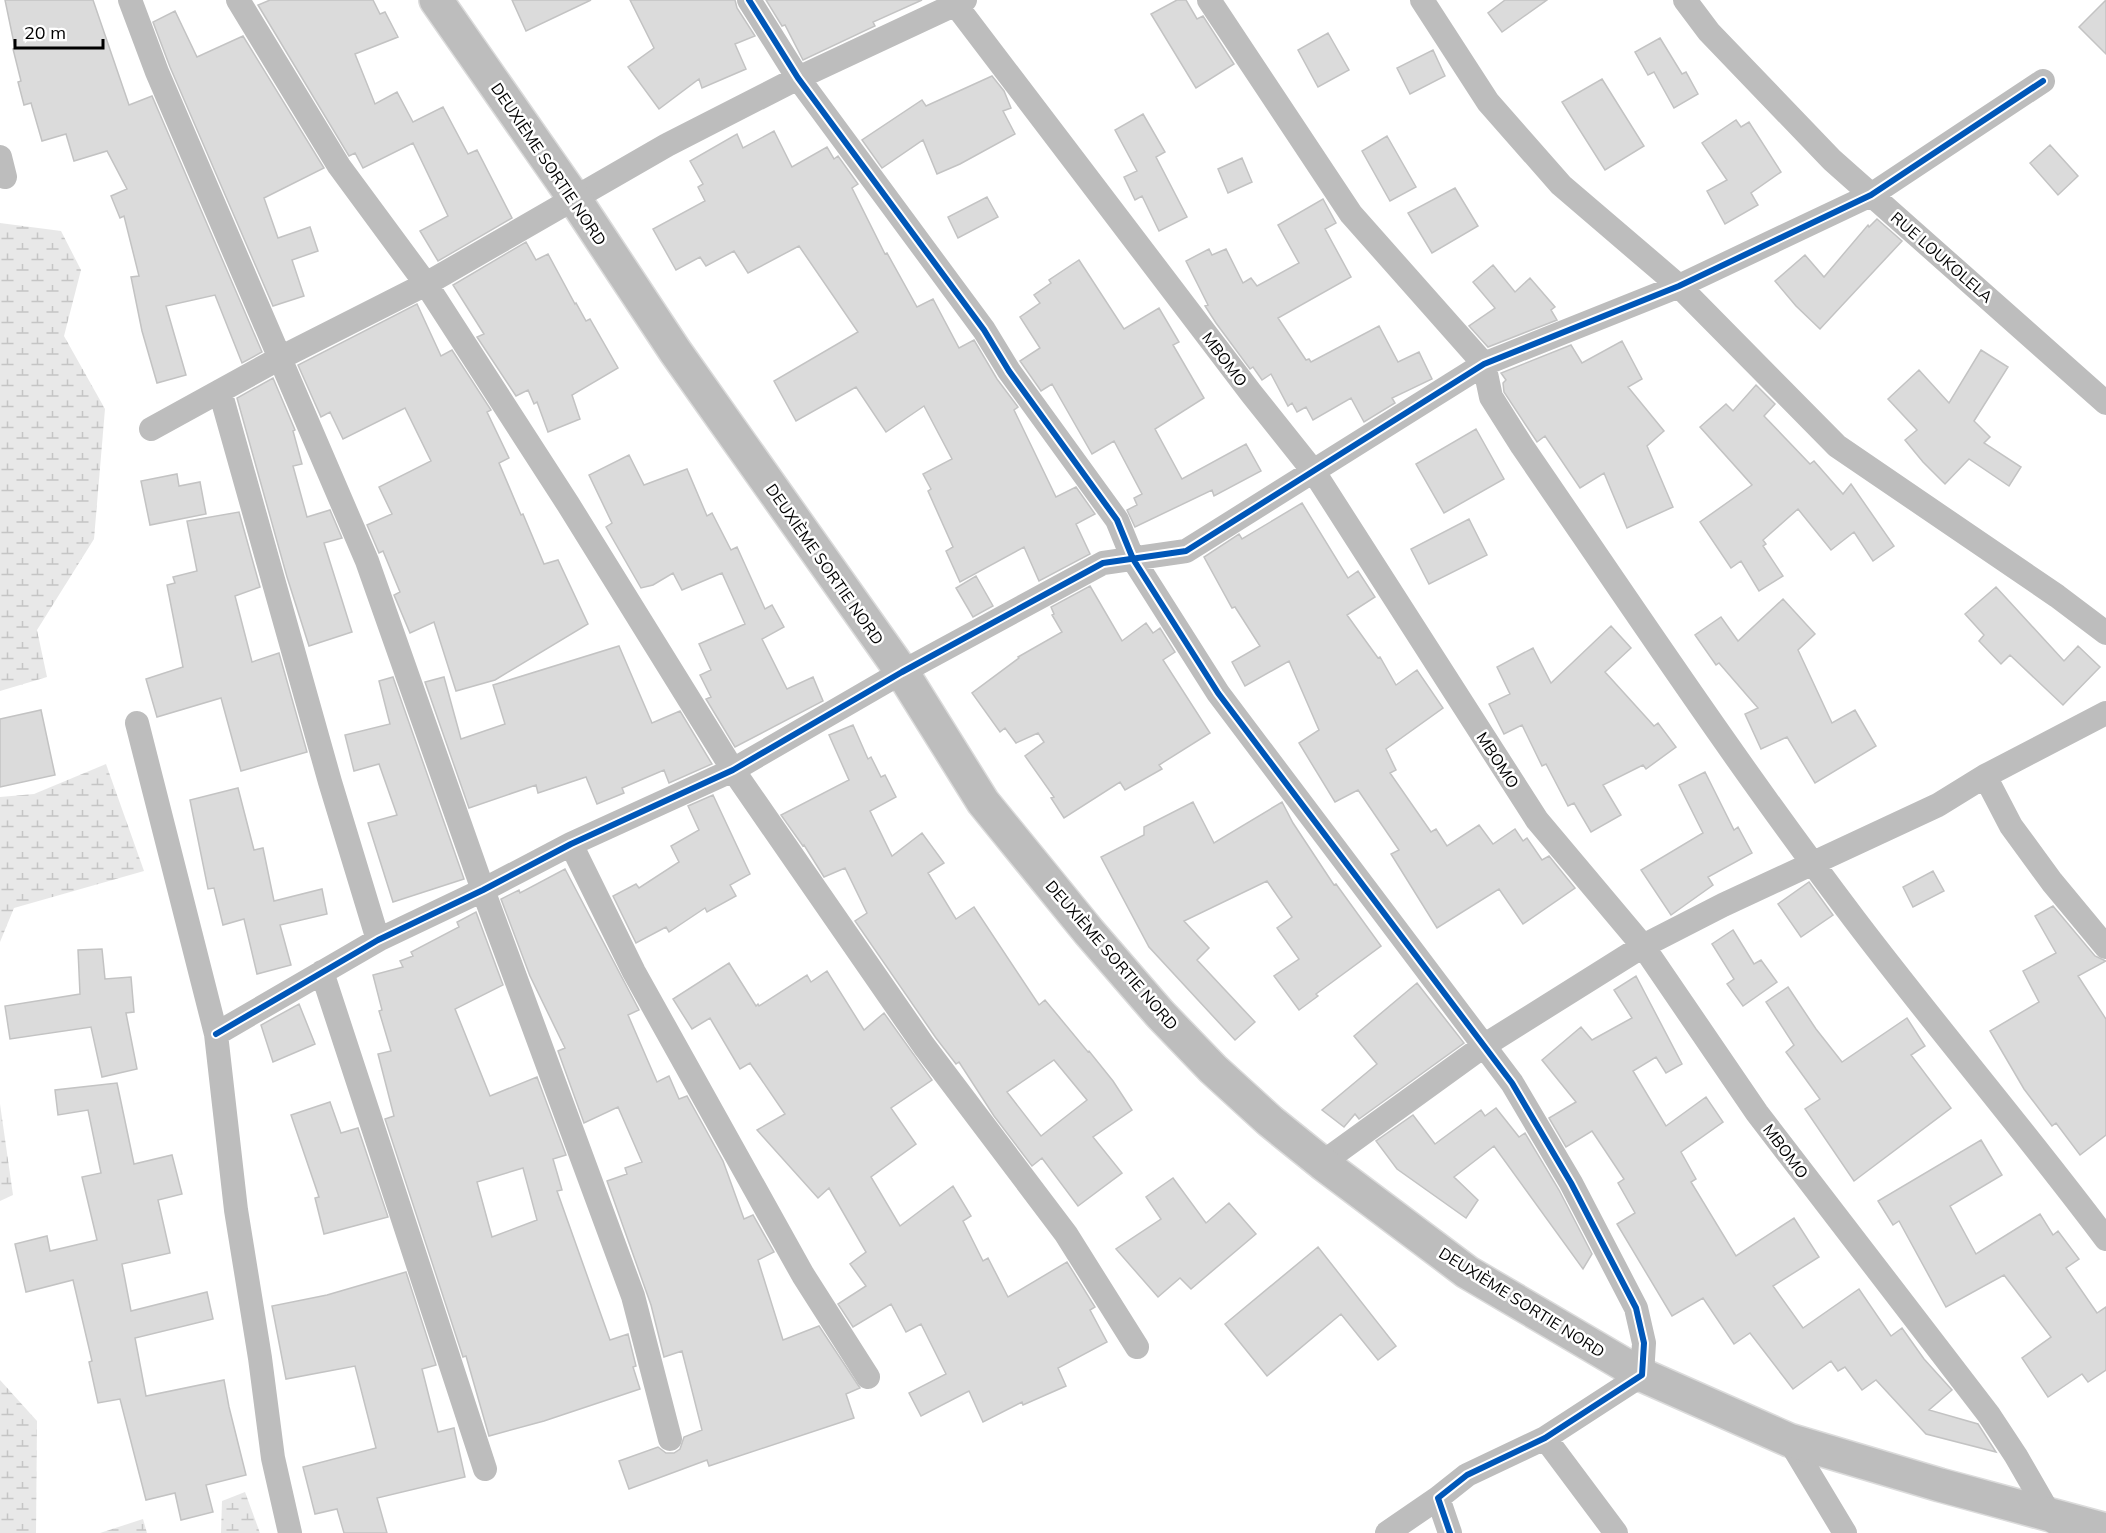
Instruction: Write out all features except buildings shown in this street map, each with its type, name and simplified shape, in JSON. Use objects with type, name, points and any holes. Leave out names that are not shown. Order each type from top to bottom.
[{"type":"main road","name":"DEUXIÈME SORTIE NORD","points":[[436,0],[574,198],[675,351],[902,672],[983,802],[1089,932],[1160,1014],[1270,1121],[1467,1272],[1642,1375],[1789,1440],[2056,1524],[2106,1530]]},
{"type":"street","points":[[130,0],[158,72],[367,561],[483,890],[633,1296],[670,1439]]},
{"type":"street","points":[[237,0],[339,166],[426,284],[568,504],[733,770],[924,1046],[1066,1233],[1137,1347]]},
{"type":"street","points":[[749,0],[798,78],[984,330],[1016,381],[1117,520],[1133,559],[1218,693],[1512,1083],[1571,1183],[1636,1308],[1644,1343],[1642,1375],[1545,1438],[1467,1474],[1438,1498],[1387,1533]]},
{"type":"street","points":[[1209,0],[1351,214],[1484,364],[1491,397],[1522,446],[1724,739],[1813,862],[1862,929],[2106,1239]]},
{"type":"street","points":[[1422,0],[1488,102],[1561,185],[1679,286],[1837,446],[2057,596],[2106,633]]},
{"type":"street","name":"RUE LOUKOLELA","points":[[1685,0],[1709,32],[1832,160],[2106,403]]},
{"type":"street","points":[[151,429],[280,358],[426,284],[667,145],[957,1]]},
{"type":"street","name":"MBOMO","points":[[957,1],[1251,393],[1314,472],[1537,820],[1643,946],[1757,1113],[1989,1415],[2056,1524]]},
{"type":"street","points":[[216,1034],[378,940],[483,890],[571,844],[733,770],[902,672],[1104,563],[1186,550],[1484,364],[1679,286],[1872,195],[2043,81]]},
{"type":"street","points":[[220,391],[330,782],[378,940]]},
{"type":"street","points":[[1322,1163],[1485,1045],[1643,946],[1723,905],[1938,805],[1984,776],[2106,713]]},
{"type":"street","points":[[136,723],[216,1034],[236,1210],[260,1358],[273,1458],[290,1533]]},
{"type":"street","points":[[1984,776],[2011,826],[2052,882],[2106,947]]},
{"type":"street","points":[[571,844],[634,972],[791,1254],[868,1377]]},
{"type":"street","points":[[322,972],[485,1469]]},
{"type":"street","points":[[1545,1438],[1616,1533]]},
{"type":"street","points":[[1789,1440],[1845,1533]]},
{"type":"street","points":[[1438,1498],[1450,1533]]},
{"type":"green space","points":[[0,223],[61,231],[81,270],[64,336],[105,409],[94,539],[37,630],[47,677],[0,691]]},
{"type":"green space","points":[[106,764],[144,871],[14,908],[0,942],[0,797],[34,794]]},
{"type":"green space","points":[[0,1104],[13,1195],[0,1201]]},
{"type":"green space","points":[[0,1380],[37,1421],[36,1533],[0,1533]]},
{"type":"green space","points":[[245,1492],[260,1533],[221,1533],[222,1501]]},
{"type":"green space","points":[[143,1519],[147,1533],[100,1533]]},
{"type":"cycle path","points":[[749,0],[798,78],[984,330],[1009,371],[1117,520],[1133,559],[1218,693],[1512,1083],[1571,1183],[1636,1308],[1644,1343],[1642,1375],[1545,1438],[1467,1475],[1438,1498],[1450,1533]]},
{"type":"cycle path","points":[[216,1034],[378,940],[483,890],[571,844],[733,770],[902,672],[1103,563],[1186,551],[1484,364],[1679,286],[1871,195],[2043,81]]}]
